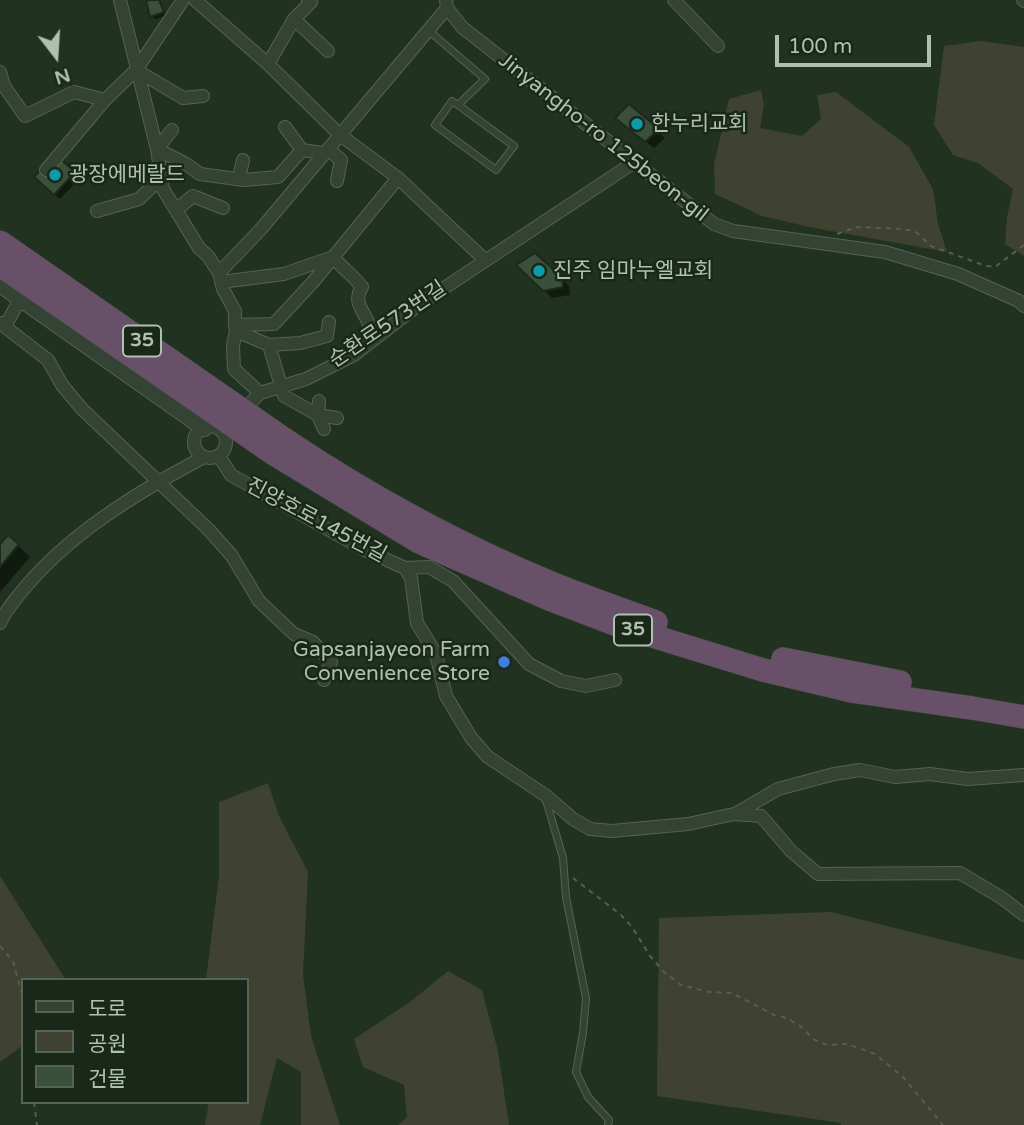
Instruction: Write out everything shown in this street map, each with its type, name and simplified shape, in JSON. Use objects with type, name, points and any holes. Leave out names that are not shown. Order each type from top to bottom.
[{"type":"highway","name":"35","points":[[0,242],[279,447],[326,467],[428,525],[555,584],[696,637],[778,658],[1024,704]]},
{"type":"highway","name":"35","points":[[0,265],[419,542],[549,599],[620,626],[763,670],[852,691],[1024,718]]},
{"type":"street","points":[[120,0],[157,149],[163,189],[199,248],[208,256],[220,276],[223,289],[235,311],[234,369],[260,393]]},
{"type":"street","points":[[46,170],[105,100],[136,70],[183,0]]},
{"type":"street","points":[[195,0],[268,64],[339,134],[398,178],[485,260]]},
{"type":"street","points":[[268,64],[294,19],[311,2],[308,0]]},
{"type":"street","points":[[674,0],[718,46]]},
{"type":"street","points":[[220,276],[322,153],[367,105],[446,4]]},
{"type":"street","name":"Jinyangho-ro 125beon-gil","points":[[446,4],[463,29],[714,224],[733,231],[885,252],[958,274],[1019,301],[1024,306]]},
{"type":"street","points":[[294,19],[328,51]]},
{"type":"street","points":[[136,70],[183,98],[203,96]]},
{"type":"street","points":[[0,72],[4,86],[25,116],[74,92],[105,100]]},
{"type":"street","points":[[285,127],[302,150],[322,153],[330,151],[341,160],[338,181]]},
{"type":"street","points":[[157,149],[172,130]]},
{"type":"street","points":[[157,149],[200,174],[244,180],[278,177],[302,150]]},
{"type":"street","points":[[239,178],[243,160]]},
{"type":"street","name":"순환로573번길","points":[[223,432],[260,393],[306,379],[354,355],[417,306],[634,163]]},
{"type":"street","points":[[97,211],[139,200],[162,177]]},
{"type":"street","points":[[235,328],[274,324],[398,178]]},
{"type":"street","points":[[176,209],[193,196],[223,208]]},
{"type":"street","points":[[220,276],[221,282],[284,274],[333,257]]},
{"type":"street","points":[[333,257],[362,287],[358,300],[362,314],[369,324],[370,342]]},
{"type":"street","points":[[0,284],[204,428]]},
{"type":"street","points":[[21,298],[2,325],[48,360],[62,385],[82,409],[209,530],[232,556],[259,601],[294,634],[313,642],[331,662],[324,680]]},
{"type":"street","points":[[235,328],[269,345],[300,343],[327,336],[329,322]]},
{"type":"street","points":[[269,345],[284,396],[337,418]]},
{"type":"street","points":[[318,408],[324,429]]},
{"type":"street","points":[[214,427],[223,432],[226,442],[219,456],[204,457],[196,450],[194,440],[199,430],[214,427]]},
{"type":"street","name":"진양호로145번길","points":[[219,456],[231,474],[365,550],[405,568],[411,579],[417,623],[436,654],[446,696],[472,738],[488,757],[544,795],[573,819],[590,829],[612,831],[675,825],[734,814]]},
{"type":"street","points":[[0,623],[3,615],[33,577],[66,545],[159,481],[204,457]]},
{"type":"street","points":[[405,568],[429,567],[453,581],[529,664],[561,681],[586,686],[615,680]]},
{"type":"street","points":[[734,814],[778,789],[834,774],[860,771],[895,777],[930,774],[968,779],[1024,775]]},
{"type":"street","points":[[734,814],[761,816],[791,852],[818,874],[960,873],[992,891],[1024,915]]},
{"type":"lane","points":[[427,29],[485,79],[458,105]]},
{"type":"lane","points":[[452,101],[458,105],[514,146],[496,170],[435,125],[452,101]]},
{"type":"lane","points":[[544,795],[563,858],[566,897],[586,998],[576,1072],[588,1097],[609,1120],[608,1125]]},
{"type":"path","points":[[824,244],[843,230],[856,227],[904,229],[916,232],[931,246],[995,267],[1023,246]]},
{"type":"path","points":[[564,870],[620,914],[632,927],[650,956],[664,972],[681,985],[702,991],[732,993],[774,1015],[787,1018],[815,1040],[827,1045],[847,1044],[875,1054],[903,1077],[943,1125]]},
{"type":"path","points":[[0,946],[13,961],[21,991]]},
{"type":"path","points":[[34,1104],[37,1125]]},
{"type":"green space","points":[[981,41],[1024,47],[1024,256],[1005,244],[1013,189],[978,163],[953,155],[934,125],[944,46]]},
{"type":"green space","points":[[761,90],[764,105],[760,128],[802,136],[821,119],[817,95],[836,92],[909,147],[933,189],[938,224],[947,252],[762,216],[715,194],[714,164],[729,99]]},
{"type":"green space","points":[[268,783],[279,816],[308,872],[303,974],[311,1036],[340,1125],[301,1125],[301,1072],[277,1058],[260,1125],[205,1125],[209,1104],[248,1104],[248,978],[206,978],[219,876],[219,802]]},
{"type":"green space","points":[[0,876],[65,978],[21,978],[21,1046],[0,1062]]},
{"type":"green space","points":[[831,912],[1024,960],[1024,1125],[841,1125],[657,1096],[659,918]]},
{"type":"green space","points":[[448,971],[482,990],[498,1051],[509,1125],[398,1125],[407,1117],[404,1085],[363,1067],[354,1039],[410,1002]]},
{"type":"building","points":[[159,0],[164,12],[150,17],[146,1]]},
{"type":"building","name":"한누리교회","points":[[629,104],[659,129],[645,142],[615,118]]},
{"type":"building","name":"광장에메랄드","points":[[55,154],[75,172],[54,195],[34,177]]},
{"type":"building","name":"진주 임마누엘교회","points":[[535,253],[562,277],[563,287],[543,291],[516,265]]},
{"type":"building","points":[[8,535],[19,544],[0,567],[0,544]]},
{"type":"place","name":"한누리교회","points":[[637,124]]},
{"type":"place","name":"광장에메랄드","points":[[55,175]]},
{"type":"place","name":"진주 임마누엘교회","points":[[539,271]]},
{"type":"place","name":"Gapsanjayeon Farm Convenience Store","points":[[504,662]]}]
